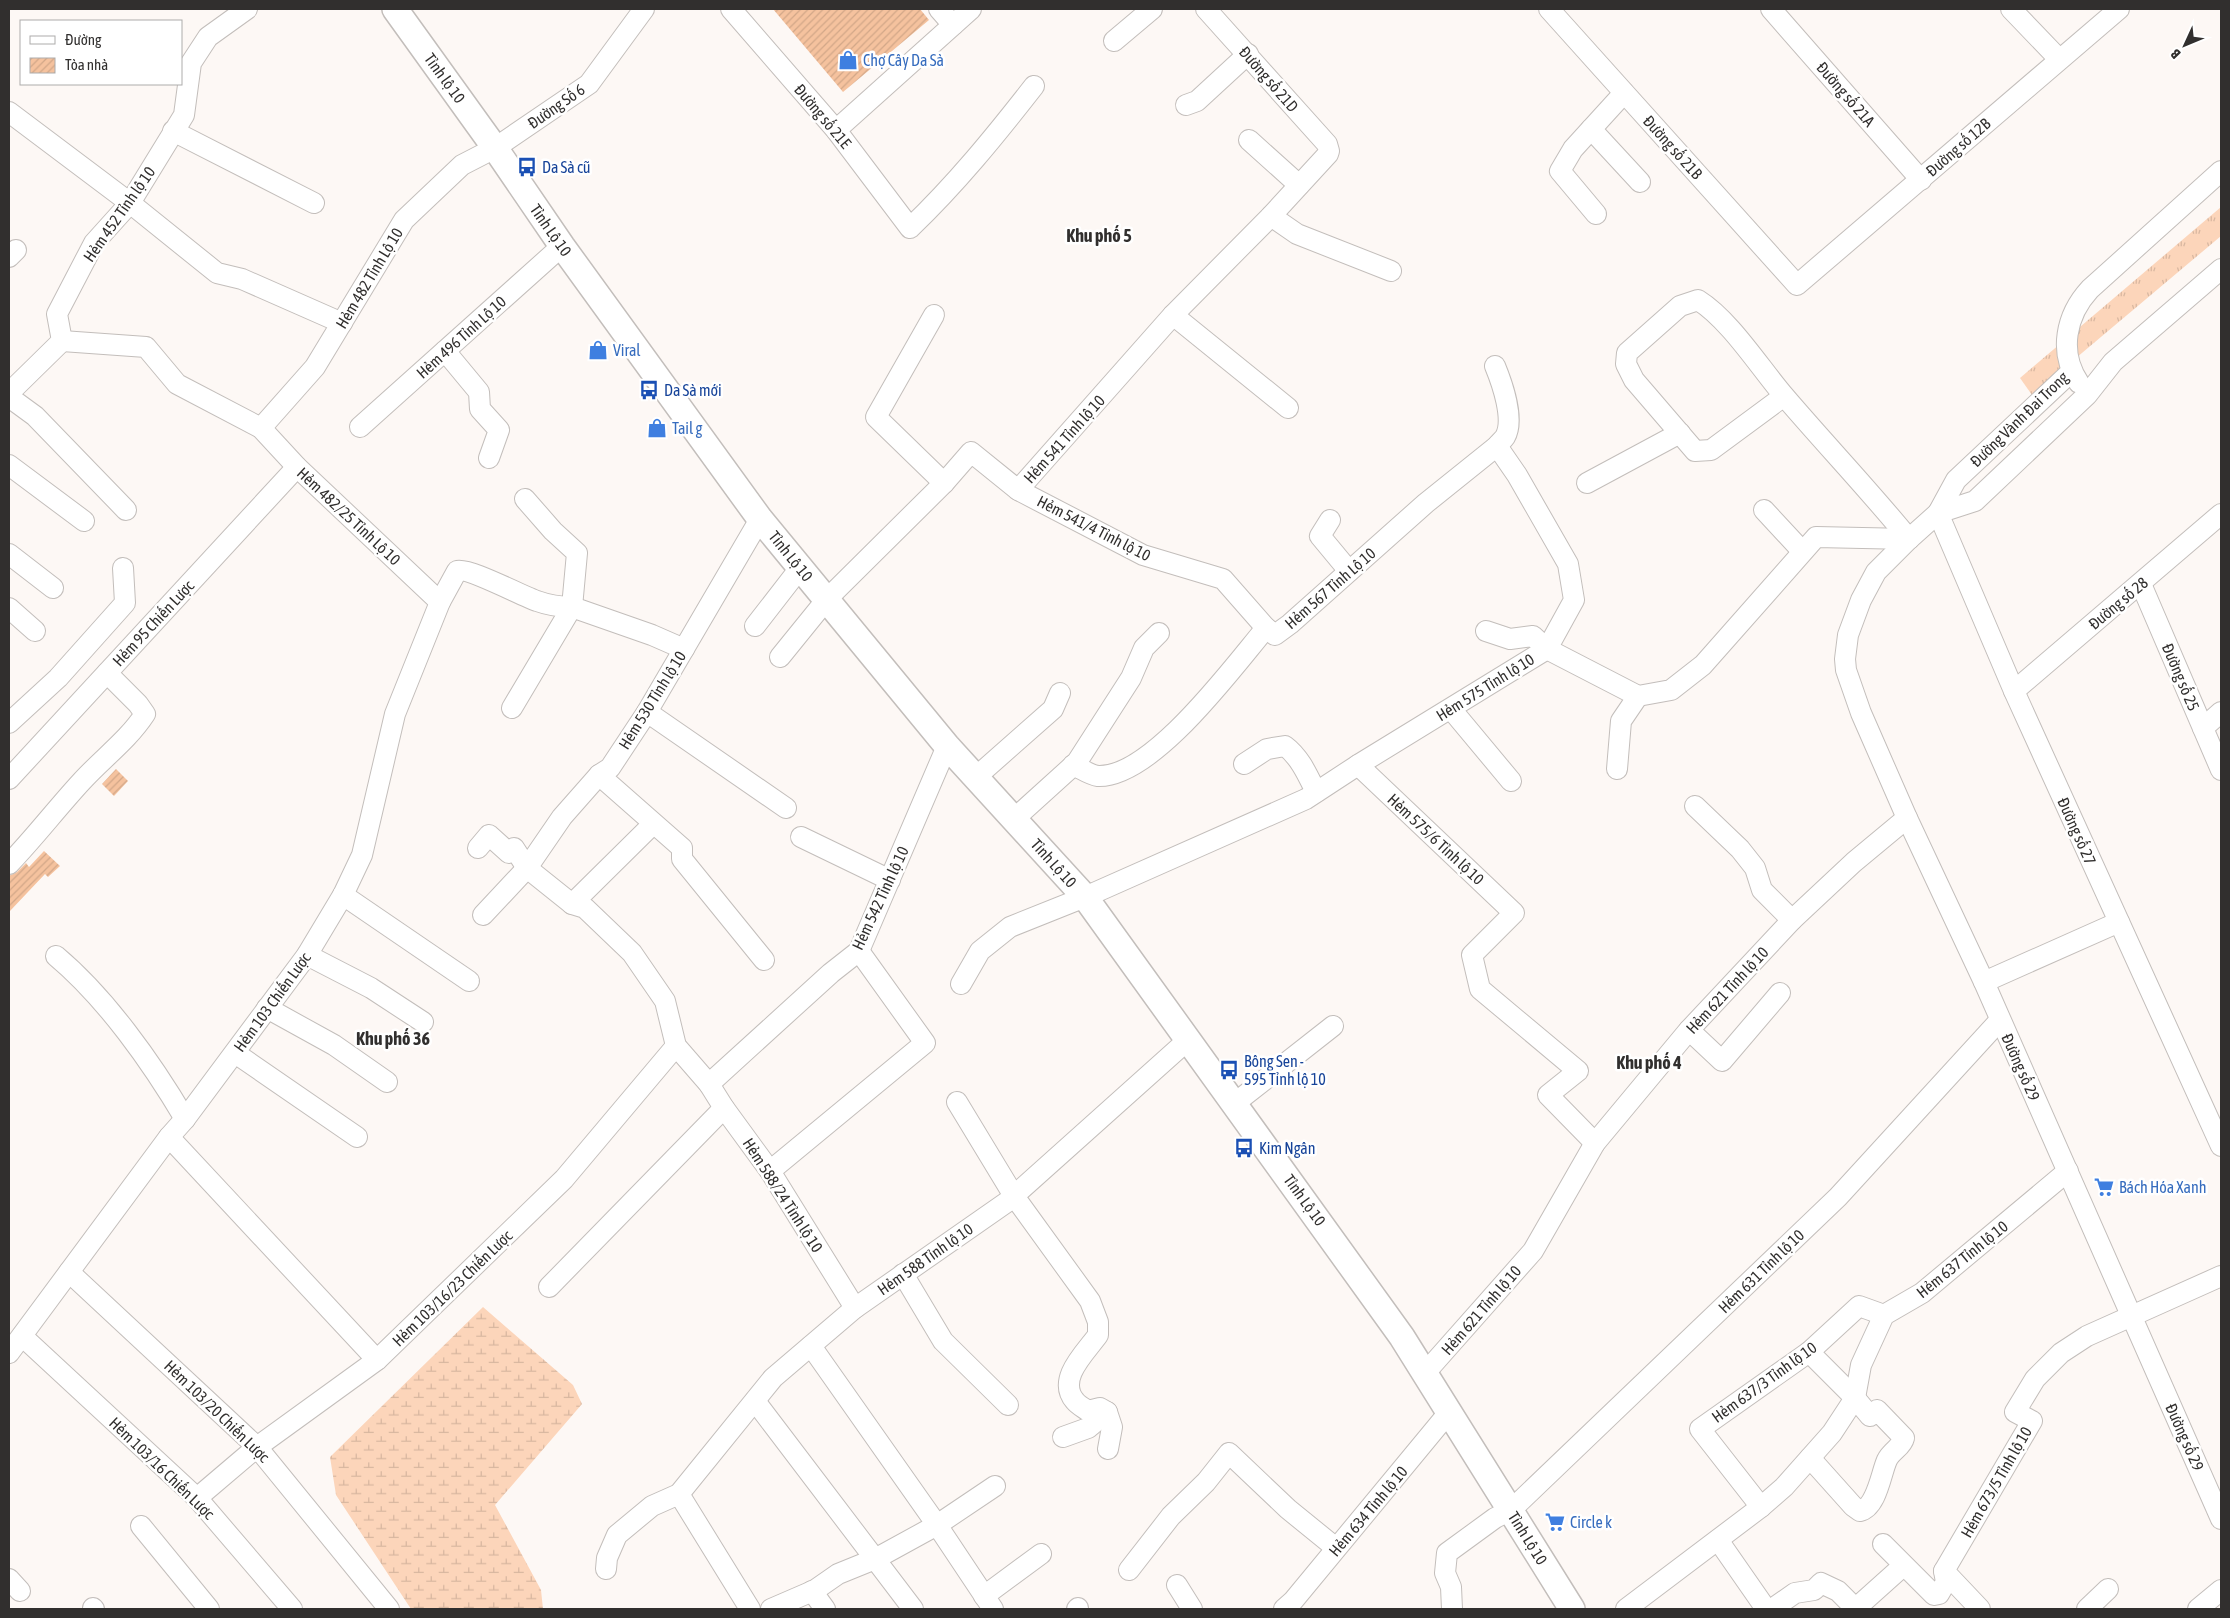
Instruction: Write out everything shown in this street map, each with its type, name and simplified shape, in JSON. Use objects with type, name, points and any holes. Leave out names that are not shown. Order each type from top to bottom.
[{"type":"main road","name":"Tỉnh lộ 10","points":[[395,9],[495,148]]},
{"type":"main road","name":"Tỉnh Lộ 10","points":[[495,148],[562,246],[760,519],[947,746],[1085,897],[1402,1337],[1572,1609]]},
{"type":"street","name":"Hẻm 452 Tỉnh lộ 10","points":[[62,341],[57,314],[94,243],[130,204],[184,115],[186,60],[208,37],[247,9]]},
{"type":"street","name":"Đường Số 6","points":[[495,148],[589,84],[644,9]]},
{"type":"street","name":"Đường số 21E","points":[[730,9],[836,130],[910,228],[967,169],[998,133],[1034,86]]},
{"type":"street","points":[[939,9],[952,25]]},
{"type":"street","points":[[836,130],[971,9]]},
{"type":"street","points":[[1114,41],[1152,9]]},
{"type":"street","name":"Đường số 21D","points":[[1206,9],[1326,144],[1329,151]]},
{"type":"street","name":"Đường số 21B","points":[[1549,9],[1797,285]]},
{"type":"street","name":"Đường số 21A","points":[[1771,9],[1921,180]]},
{"type":"street","points":[[2012,9],[2059,59]]},
{"type":"street","name":"Đường số 12B","points":[[1797,285],[2119,9]]},
{"type":"street","points":[[1186,105],[1197,101],[1248,54]]},
{"type":"street","points":[[1596,214],[1560,171],[1573,149],[1624,93]]},
{"type":"street","points":[[9,112],[217,273],[242,279],[342,323]]},
{"type":"street","points":[[1591,129],[1640,182]]},
{"type":"street","points":[[173,131],[314,203]]},
{"type":"street","points":[[1249,140],[1299,185]]},
{"type":"street","name":"Hẻm 482 Tỉnh Lộ 10","points":[[261,428],[315,367],[404,220],[462,165],[495,148]]},
{"type":"street","name":"Hẻm 541 Tỉnh lộ 10","points":[[780,657],[827,599],[944,483],[971,452],[1018,490],[1173,315],[1271,216],[1329,151]]},
{"type":"street","name":"Đường Vành Đai Trong","points":[[1856,611],[1872,578],[1909,538],[1938,513],[1956,480],[2071,372],[2067,337],[2069,324],[2072,313],[2083,297],[2221,171]]},
{"type":"street","points":[[1271,216],[1297,234],[1391,272]]},
{"type":"street","name":"Hẻm 496 Tỉnh Lộ 10","points":[[360,427],[562,246]]},
{"type":"street","name":"Đường Vành Đai Trong","points":[[1938,513],[1975,501],[2087,395],[2113,362],[2221,269]]},
{"type":"street","points":[[1784,396],[1711,450],[1695,451],[1634,380],[1626,364],[1627,353],[1680,306],[1698,300],[1707,306],[1747,349],[1784,396],[1909,538]]},
{"type":"street","points":[[934,315],[876,417],[944,483]]},
{"type":"street","points":[[1173,315],[1288,408]]},
{"type":"street","points":[[9,392],[62,341]]},
{"type":"street","name":"Hẻm 482/25 Tỉnh Lộ 10","points":[[62,341],[146,347],[177,384],[261,428],[297,467],[440,602]]},
{"type":"street","points":[[445,351],[479,392],[480,409],[498,430],[489,458]]},
{"type":"street","points":[[1486,632],[1510,639],[1533,636],[1547,649],[1574,600],[1568,564],[1517,475],[1497,446],[1506,436],[1509,416],[1502,382],[1495,366]]},
{"type":"street","points":[[2071,372],[2087,395]]},
{"type":"street","points":[[9,397],[35,416],[126,510]]},
{"type":"street","points":[[1587,483],[1680,433]]},
{"type":"street","name":"Hẻm 567 Tỉnh Lộ 10","points":[[1073,765],[1096,776],[1112,774],[1134,764],[1184,725],[1266,628],[1274,635],[1290,624],[1426,503],[1497,446]]},
{"type":"street","points":[[9,465],[84,521]]},
{"type":"street","name":"Hẻm 95 Chiến Lược","points":[[9,779],[297,467]]},
{"type":"street","name":"Hẻm 541/4 Tỉnh lộ 10","points":[[1018,490],[1142,555],[1222,579],[1266,628]]},
{"type":"street","points":[[512,708],[572,607],[577,554],[553,531],[525,499]]},
{"type":"street","points":[[1764,510],[1802,551]]},
{"type":"street","name":"Đường số 27","points":[[1938,513],[2014,691],[2221,1146]]},
{"type":"street","name":"Đường số 28","points":[[2014,691],[2221,514]]},
{"type":"street","name":"Hẻm 530 Tỉnh lộ 10","points":[[483,915],[527,868],[562,817],[599,775],[610,768],[647,712],[760,519]]},
{"type":"street","points":[[1330,520],[1320,536],[1349,571]]},
{"type":"street","points":[[1617,769],[1621,721],[1638,696],[1671,690],[1703,665],[1816,537],[1909,538]]},
{"type":"street","points":[[9,554],[53,588]]},
{"type":"street","points":[[9,723],[58,678],[125,604],[123,568]]},
{"type":"street","points":[[756,626],[800,568]]},
{"type":"street","name":"Hẻm 103 Chiến Lược","points":[[9,1354],[169,1137],[185,1119],[307,955],[343,895],[362,855],[395,714],[440,602],[457,570],[538,602],[558,607],[572,607]]},
{"type":"street","name":"Đường số 25","points":[[2141,584],[2221,770]]},
{"type":"street","points":[[572,607],[652,635],[684,649]]},
{"type":"street","points":[[9,608],[35,631]]},
{"type":"street","name":"Đường số 29","points":[[1856,611],[1846,647],[1846,670],[1861,713],[2068,1170],[2221,1519]]},
{"type":"street","points":[[1014,819],[1073,765],[1112,710],[1131,678],[1144,648],[1159,633]]},
{"type":"street","name":"Hẻm 575 Tỉnh lộ 10","points":[[961,984],[980,951],[1010,928],[1085,897],[1306,799],[1547,649],[1638,696]]},
{"type":"street","points":[[9,864],[32,841],[82,780],[138,725],[145,714],[138,704],[107,674]]},
{"type":"street","points":[[976,778],[1053,709],[1060,693]]},
{"type":"street","points":[[1450,710],[1511,781]]},
{"type":"street","points":[[647,712],[786,808]]},
{"type":"street","points":[[2203,728],[2221,712]]},
{"type":"street","name":"Hẻm 542 Tỉnh lộ 10","points":[[709,1084],[831,973],[859,951],[947,746]]},
{"type":"street","points":[[1244,764],[1267,749],[1285,746],[1291,750],[1305,770],[1316,792]]},
{"type":"street","name":"Hẻm 575/6 Tỉnh lộ 10","points":[[1358,765],[1514,913],[1472,955],[1480,989],[1578,1071],[1548,1095],[1595,1143]]},
{"type":"street","points":[[599,775],[682,848],[682,859],[764,960]]},
{"type":"street","points":[[1695,806],[1740,848],[1755,868],[1762,890],[1792,920]]},
{"type":"street","name":"Hẻm 621 Tỉnh lộ 10","points":[[1425,1373],[1533,1251],[1595,1143],[1689,1030],[1792,920],[1854,862],[1907,818]]},
{"type":"street","points":[[572,904],[653,824]]},
{"type":"street","points":[[478,848],[489,835],[509,853],[514,848],[527,868],[572,904],[585,908],[632,952],[665,1001],[676,1046]]},
{"type":"street","points":[[801,837],[890,880]]},
{"type":"street","points":[[343,895],[469,982]]},
{"type":"street","points":[[1984,982],[2119,922]]},
{"type":"street","points":[[770,1170],[925,1043],[859,951]]},
{"type":"street","points":[[307,955],[371,988],[423,1022]]},
{"type":"street","points":[[56,956],[72,969],[102,1001],[166,1087],[185,1119]]},
{"type":"street","points":[[1689,1030],[1722,1060],[1780,993]]},
{"type":"street","points":[[267,1008],[334,1045],[387,1082]]},
{"type":"street","name":"Hẻm 631 Tỉnh lộ 10","points":[[1452,1609],[1451,1587],[1446,1573],[1447,1553],[1495,1518],[1511,1510],[1838,1197],[2000,1020]]},
{"type":"street","points":[[1235,1103],[1332,1026]]},
{"type":"street","name":"Hẻm 588 Tỉnh lộ 10","points":[[679,1494],[773,1378],[855,1308],[1014,1196],[1188,1039]]},
{"type":"street","name":"Hẻm 588/24 Tỉnh lộ 10","points":[[676,1046],[709,1084],[724,1108],[770,1170],[855,1308]]},
{"type":"street","name":"Hẻm 103/16/23 Chiến Lược","points":[[197,1498],[258,1447],[377,1360],[564,1179],[676,1046]]},
{"type":"street","points":[[235,1053],[357,1137]]},
{"type":"street","points":[[956,1102],[1014,1196],[1090,1301],[1098,1322],[1098,1335],[1073,1368],[1068,1385],[1074,1400],[1088,1410],[1100,1408],[1107,1412],[1112,1427],[1108,1449]]},
{"type":"street","points":[[549,1287],[724,1108]]},
{"type":"street","points":[[169,1137],[377,1360]]},
{"type":"street","name":"Hẻm 637 Tỉnh lộ 10","points":[[1884,1315],[1922,1294],[2068,1170]]},
{"type":"street","name":"Hẻm 103/20 Chiến Lược","points":[[69,1272],[258,1447],[389,1609]]},
{"type":"street","points":[[903,1274],[943,1341],[1008,1406]]},
{"type":"street","points":[[2132,1315],[2221,1276]]},
{"type":"street","name":"Hẻm 637/3 Tỉnh lộ 10","points":[[1761,1508],[1700,1429],[1809,1352],[1859,1306],[1884,1315]]},
{"type":"street","points":[[1626,1609],[1761,1508],[1784,1487],[1832,1433],[1855,1398],[1861,1364],[1884,1315]]},
{"type":"street","name":"Hẻm 673/5 Tỉnh lộ 10","points":[[1944,1571],[2032,1421],[2015,1412],[2035,1379],[2061,1353],[2087,1336],[2132,1315]]},
{"type":"street","name":"Hẻm 103/16 Chiến Lược","points":[[22,1336],[197,1498],[292,1609]]},
{"type":"street","points":[[811,1346],[937,1525],[988,1603],[1041,1554]]},
{"type":"street","points":[[1809,1352],[1855,1398],[1870,1416],[1877,1410],[1904,1438],[1888,1457],[1870,1505],[1865,1510],[1857,1510],[1810,1458]]},
{"type":"street","points":[[755,1401],[913,1609]]},
{"type":"street","name":"Hẻm 634 Tỉnh lộ 10","points":[[1284,1609],[1450,1411]]},
{"type":"street","points":[[1063,1437],[1088,1428],[1107,1412]]},
{"type":"street","points":[[1129,1570],[1171,1516],[1206,1482],[1229,1453],[1288,1509],[1336,1548]]},
{"type":"street","points":[[771,1609],[812,1591],[838,1574],[875,1559],[937,1525],[996,1486]]},
{"type":"street","points":[[606,1570],[607,1558],[617,1535],[652,1506],[679,1494],[750,1609]]},
{"type":"street","points":[[141,1526],[209,1609]]},
{"type":"street","points":[[1718,1540],[1766,1609]]},
{"type":"street","points":[[1883,1544],[1929,1592],[1936,1596],[1946,1582],[1944,1571]]},
{"type":"street","points":[[1772,1609],[1794,1593],[1814,1590],[1821,1583],[1838,1591],[1856,1609],[1903,1566]]},
{"type":"street","points":[[1944,1571],[1980,1609]]},
{"type":"street","points":[[1177,1585],[1192,1609]]},
{"type":"street","points":[[2088,1609],[2108,1589]]},
{"type":"street","points":[[2198,1609],[2221,1590]]},
{"type":"street","points":[[812,1591],[825,1609]]},
{"type":"green space","points":[[2221,207],[2221,236],[2032,395],[2020,378]]},
{"type":"green space","points":[[483,1307],[573,1385],[582,1404],[495,1505],[541,1590],[543,1609],[411,1609],[336,1495],[330,1457]]},
{"type":"building","name":"Chợ Cây Da Sà","points":[[773,9],[920,9],[929,20],[843,92]]},
{"type":"building","points":[[116,769],[128,781],[114,796],[102,784]]},
{"type":"building","points":[[44,851],[60,866],[48,877],[45,874],[9,912],[9,876],[17,872],[26,863],[29,867]]},
{"type":"place","name":"Chợ Cây Da Sà","points":[[848,60]]},
{"type":"place","name":"Da Sà cũ","points":[[527,167]]},
{"type":"place","name":"Viral","points":[[598,350]]},
{"type":"place","name":"Da Sà mới","points":[[649,390]]},
{"type":"place","name":"Tail g","points":[[657,428]]},
{"type":"place","name":"Bông Sen - 595 Tỉnh lộ 10","points":[[1229,1070]]},
{"type":"place","name":"Kim Ngân","points":[[1244,1148]]},
{"type":"place","name":"Bách Hóa Xanh","points":[[2104,1187]]},
{"type":"place","name":"Circle k","points":[[1555,1522]]},
{"type":"district","name":"Khu phố 5","points":[[1099,235]]},
{"type":"district","name":"Khu phố 36","points":[[393,1038]]},
{"type":"district","name":"Khu phố 4","points":[[1649,1062]]}]
